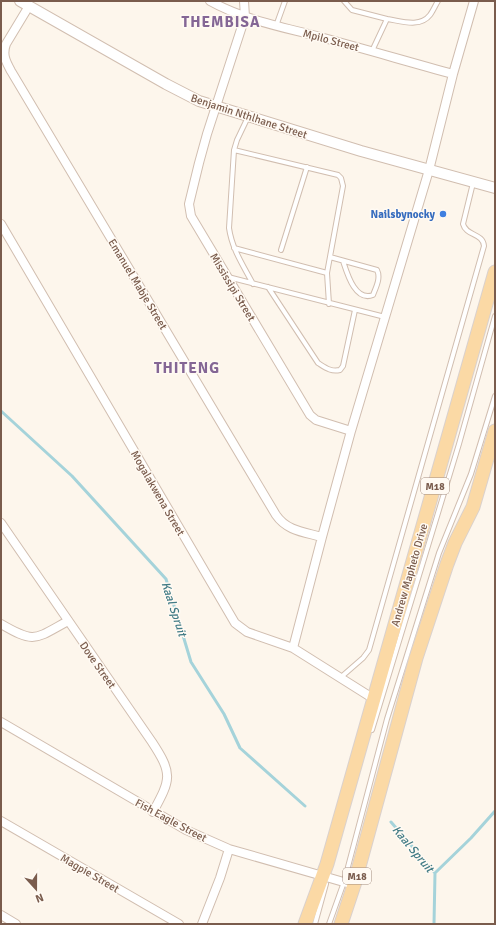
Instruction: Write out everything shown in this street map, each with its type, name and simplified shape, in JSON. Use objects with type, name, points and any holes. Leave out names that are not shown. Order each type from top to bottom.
[{"type":"main road","name":"Andrew Mapheto Drive","points":[[326,877],[342,822],[346,798],[495,272]]},
{"type":"main road","name":"M18","points":[[341,924],[349,884],[370,805],[432,610],[455,543],[472,506],[495,431]]},
{"type":"main road","name":"M18","points":[[305,924],[326,877]]},
{"type":"street","name":"Benjamin Nthlhane Street","points":[[20,1],[166,84],[199,101],[361,151],[495,188]]},
{"type":"street","name":"Mpilo Street","points":[[210,1],[226,10],[245,17],[453,74]]},
{"type":"street","points":[[244,1],[245,17]]},
{"type":"street","points":[[293,648],[351,431],[429,170],[453,74],[474,1]]},
{"type":"street","name":"Emanuel Mabje Street","points":[[30,6],[6,44],[4,50],[4,56],[11,71],[276,515],[287,527],[322,537]]},
{"type":"street","name":"Mississipi Street","points":[[245,17],[207,134],[190,198],[190,211],[194,222],[310,415],[316,420],[351,431]]},
{"type":"street","name":"Mogalakwena Street","points":[[1,224],[235,623],[247,632],[293,648],[374,699]]},
{"type":"street","name":"Dove Street","points":[[1,524],[165,763],[167,769],[166,786],[153,812]]},
{"type":"street","points":[[1,624],[25,637],[33,638],[40,637],[68,621]]},
{"type":"street","name":"Fish Eagle Street","points":[[1,722],[186,830],[229,849],[349,884]]},
{"type":"street","name":"Magpie Street","points":[[1,821],[179,924]]},
{"type":"street","points":[[202,924],[218,885],[229,849]]},
{"type":"street","points":[[1,915],[16,924]]},
{"type":"lane","points":[[276,26],[285,1]]},
{"type":"lane","points":[[344,1],[352,10],[387,19],[419,23],[430,15],[438,1]]},
{"type":"lane","points":[[372,51],[387,19]]},
{"type":"lane","points":[[248,117],[234,150],[229,228],[234,248],[253,284]]},
{"type":"lane","points":[[234,150],[338,175],[341,178],[343,182],[327,274],[329,304]]},
{"type":"lane","points":[[281,250],[307,167]]},
{"type":"lane","points":[[340,678],[363,658],[369,650],[484,246],[484,241],[467,231],[463,224],[474,182]]},
{"type":"lane","points":[[234,248],[327,274]]},
{"type":"lane","points":[[330,257],[377,270],[379,274],[373,295],[368,297],[364,296],[354,287],[350,282],[343,261]]},
{"type":"lane","points":[[227,277],[385,317]]},
{"type":"lane","points":[[268,287],[318,363],[328,370],[340,370],[343,366],[355,310]]},
{"type":"lane","points":[[370,736],[459,444],[495,316]]},
{"type":"lane","points":[[370,805],[387,718],[437,561],[471,474],[495,396]]},
{"type":"lane","points":[[315,924],[326,877]]},
{"type":"lane","points":[[329,924],[349,884]]},
{"type":"waterway","name":"Kaal Spruit","points":[[1,411],[72,476],[166,579],[191,662],[224,714],[240,748],[305,806]]},
{"type":"waterway","points":[[435,873],[471,838],[495,811]]},
{"type":"waterway","name":"Kaal Spruit","points":[[391,822],[435,873],[434,924]]},
{"type":"place","name":"Nailsbynocky","points":[[443,214]]},
{"type":"district","name":"THEMBISA","points":[[221,22]]},
{"type":"district","name":"THITENG","points":[[187,368]]}]
